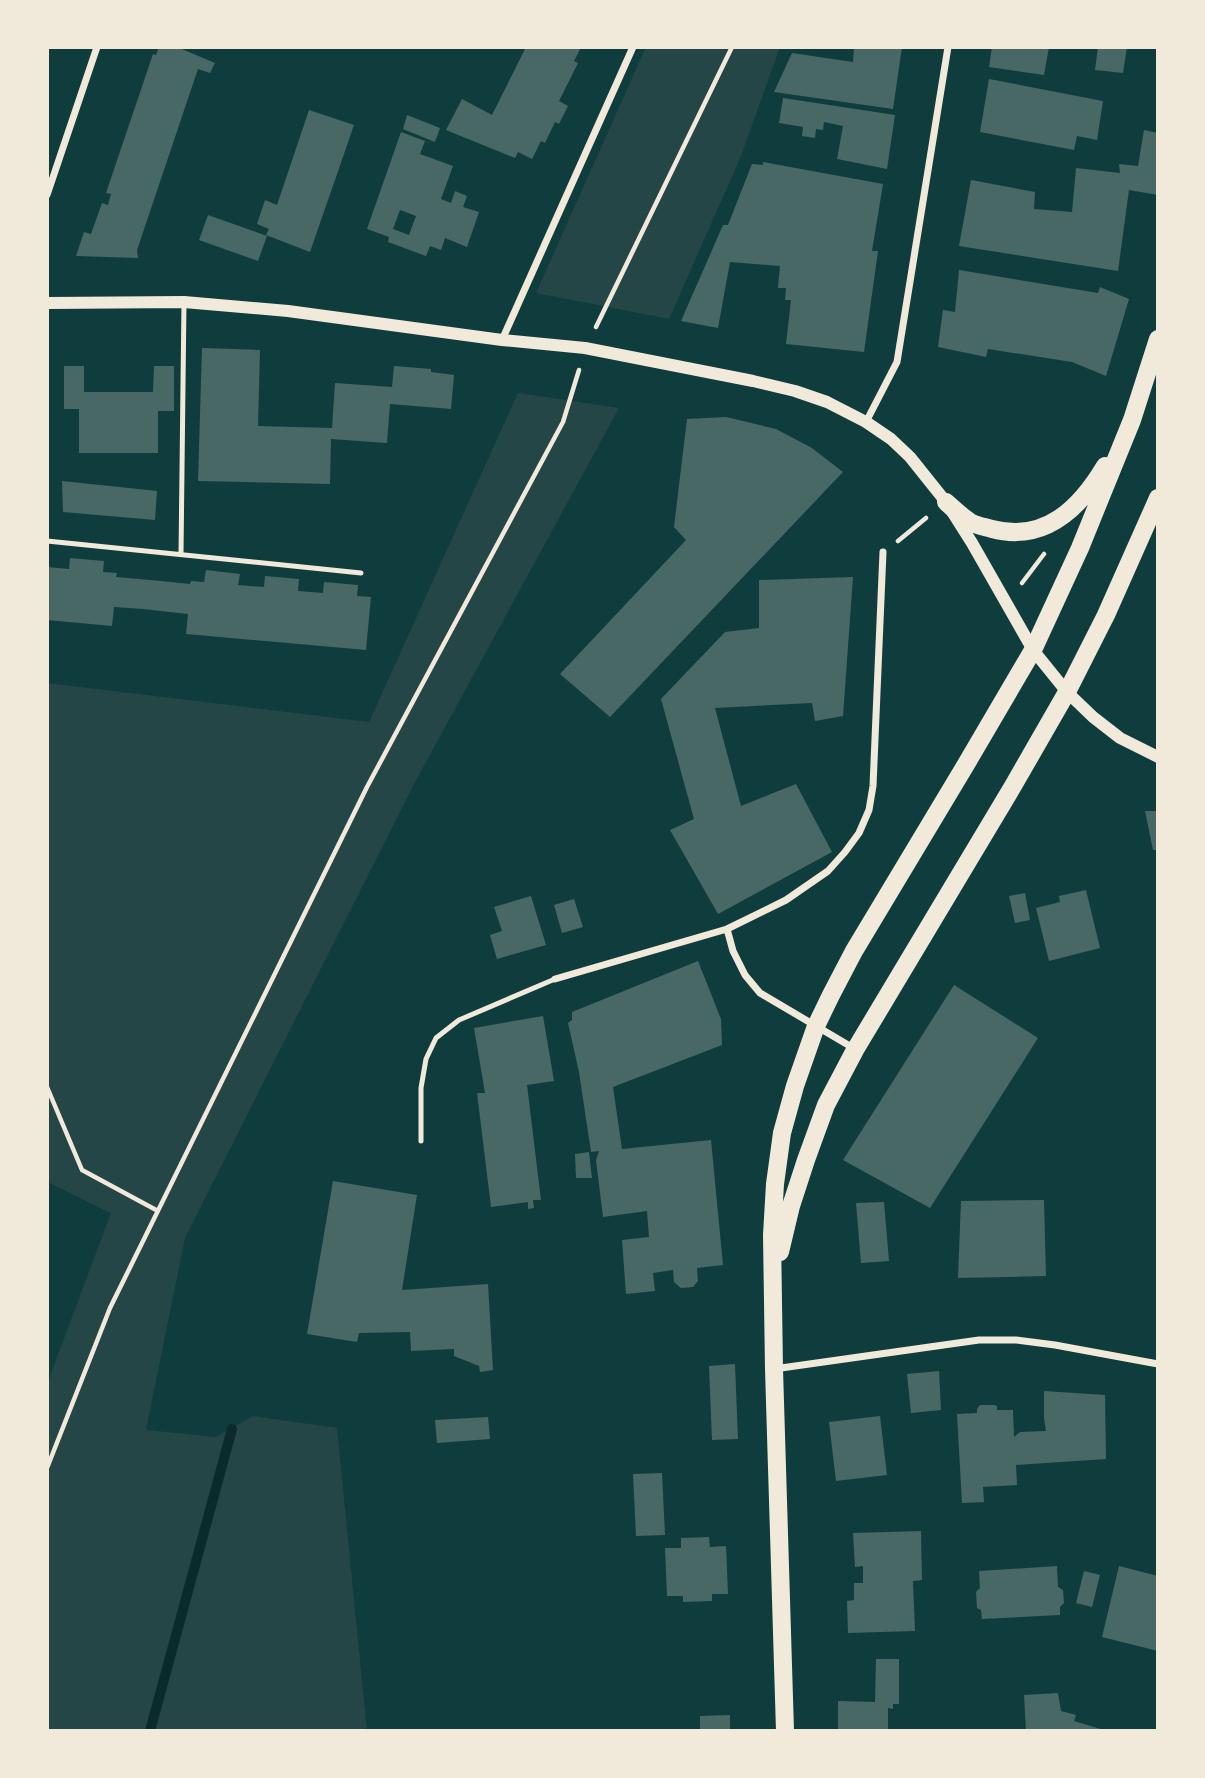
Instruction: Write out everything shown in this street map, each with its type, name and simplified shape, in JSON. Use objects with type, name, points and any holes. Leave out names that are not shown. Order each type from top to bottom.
[{"type":"main road","points":[[785,1731],[772,1235],[782,1133],[816,1026],[854,951],[1033,650],[1080,548],[1132,420],[1158,339]]},
{"type":"main road","points":[[946,502],[971,522],[1008,533],[1022,533],[1048,525],[1077,503],[1103,469],[1132,420]]},
{"type":"main road","points":[[774,1322],[776,1275],[782,1239],[826,1105],[855,1050],[1067,692],[1106,615],[1158,498]]},
{"type":"street","points":[[47,195],[97,47]]},
{"type":"street","points":[[502,340],[633,47]]},
{"type":"street","points":[[866,422],[897,362],[948,47]]},
{"type":"street","points":[[47,303],[184,302],[288,311],[502,340],[585,348],[795,391],[827,402],[866,422],[891,439],[910,457],[946,502],[1033,650],[1067,692],[1120,738],[1158,757]]},
{"type":"street","points":[[555,979],[727,929],[786,900],[828,871],[859,833],[869,810],[873,786],[883,552]]},
{"type":"street","points":[[727,929],[733,951],[745,975],[760,993],[855,1050]]},
{"type":"street","points":[[774,1369],[979,1339],[1055,1345],[1158,1364]]},
{"type":"lane","points":[[181,554],[184,302]]},
{"type":"lane","points":[[47,541],[361,573]]},
{"type":"lane","points":[[421,1141],[421,1088],[426,1059],[436,1038],[459,1020],[555,979]]},
{"type":"path","points":[[47,1468],[110,1308],[367,787],[563,422],[585,348],[732,47]]},
{"type":"path","points":[[883,552],[946,502]]},
{"type":"path","points":[[1006,604],[1047,551]]},
{"type":"path","points":[[47,1087],[82,1170],[158,1211]]},
{"type":"shaded area","points":[[646,47],[780,47],[741,156],[669,319],[536,293]]},
{"type":"shaded area","points":[[518,393],[619,408],[414,784],[185,1238],[146,1430],[216,1437],[253,1416],[337,1428],[367,1731],[47,1731],[47,1384],[111,1213],[47,1182],[47,683],[369,722]]},
{"type":"building","points":[[159,47],[177,47],[215,63],[210,73],[198,69],[137,250],[138,258],[76,256],[84,232],[91,234],[102,203],[108,205],[111,194],[106,193],[153,54],[156,55]]},
{"type":"building","points":[[526,47],[581,47],[574,61],[578,63],[559,101],[568,106],[559,124],[555,122],[545,143],[541,141],[532,159],[518,152],[515,158],[446,130],[462,99],[492,115]]},
{"type":"building","points":[[854,47],[902,47],[893,109],[774,92],[792,53],[853,62]]},
{"type":"building","points":[[992,47],[1049,47],[1044,75],[989,67]]},
{"type":"building","points":[[1098,47],[1127,47],[1123,73],[1095,70]]},
{"type":"building","points":[[989,79],[1103,101],[1097,140],[1077,136],[1074,150],[980,132]]},
{"type":"building","points":[[783,98],[895,115],[887,169],[837,159],[843,126],[824,122],[823,130],[816,129],[815,138],[802,136],[803,127],[779,123]]},
{"type":"building","points":[[309,110],[354,125],[310,252],[266,235],[269,229],[257,224],[265,200],[277,205]]},
{"type":"building","points":[[407,115],[440,128],[435,142],[403,129]]},
{"type":"building","points":[[1144,130],[1158,133],[1158,195],[1129,190],[1118,271],[959,246],[971,180],[1035,192],[1034,209],[1072,212],[1076,168],[1120,173],[1119,164],[1138,166]]},
{"type":"building","points":[[401,132],[425,141],[420,154],[453,166],[441,199],[451,203],[455,191],[467,196],[463,207],[479,212],[467,247],[445,238],[441,250],[430,246],[426,256],[388,242],[389,237],[367,229]],"holes":[[[400,210],[416,216],[409,235],[393,229]]]},
{"type":"building","points":[[763,162],[883,184],[872,251],[878,251],[864,352],[786,344],[791,300],[785,300],[786,288],[778,288],[780,266],[730,262],[718,328],[681,321],[723,225],[728,225],[752,164],[763,165]]},
{"type":"building","points":[[208,215],[267,236],[258,261],[199,240]]},
{"type":"building","points":[[959,270],[1098,293],[1100,287],[1129,299],[1106,376],[1072,362],[988,349],[986,357],[938,347],[943,310],[955,312]]},
{"type":"building","points":[[202,348],[260,350],[258,426],[332,428],[335,383],[392,387],[394,366],[431,369],[431,372],[454,375],[451,409],[390,404],[387,443],[331,439],[330,484],[198,481]]},
{"type":"building","points":[[64,366],[84,366],[84,392],[153,392],[154,366],[174,366],[174,411],[158,411],[158,453],[79,453],[79,409],[64,409]]},
{"type":"building","points":[[726,417],[776,429],[812,448],[843,472],[610,717],[560,674],[686,540],[674,527],[687,419]]},
{"type":"building","points":[[62,481],[157,491],[155,520],[63,512]]},
{"type":"building","points":[[70,558],[104,561],[103,572],[117,573],[116,577],[190,584],[191,581],[204,582],[206,570],[240,574],[238,585],[264,587],[265,576],[299,579],[298,591],[323,593],[324,582],[358,585],[357,596],[371,597],[366,650],[186,634],[188,614],[143,609],[114,607],[112,626],[47,620],[47,567],[69,569]]},
{"type":"building","points":[[853,577],[843,716],[815,721],[812,703],[715,708],[741,806],[796,784],[832,852],[718,914],[670,830],[694,819],[661,699],[725,632],[759,628],[759,580]]},
{"type":"building","points":[[1145,811],[1158,811],[1158,850],[1153,850]]},
{"type":"building","points":[[1086,890],[1100,948],[1049,961],[1036,908],[1060,902],[1059,896]]},
{"type":"building","points":[[1025,893],[1030,920],[1015,923],[1009,896]]},
{"type":"building","points":[[531,896],[546,945],[497,959],[490,935],[502,931],[494,907]]},
{"type":"building","points":[[574,899],[583,927],[562,933],[554,905]]},
{"type":"building","points":[[698,961],[721,1019],[722,1045],[613,1087],[622,1149],[711,1140],[723,1265],[697,1268],[698,1281],[693,1287],[681,1288],[674,1282],[673,1270],[653,1273],[655,1291],[626,1294],[622,1240],[649,1237],[647,1211],[603,1217],[596,1160],[599,1151],[591,1152],[579,1072],[568,1023],[572,1020],[572,1012]]},
{"type":"building","points":[[954,985],[1038,1038],[930,1208],[843,1160]]},
{"type":"building","points":[[543,1016],[554,1081],[527,1085],[541,1200],[533,1200],[534,1208],[528,1209],[528,1202],[491,1207],[477,1093],[485,1093],[474,1028]]},
{"type":"building","points":[[589,1152],[592,1178],[576,1178],[575,1154]]},
{"type":"building","points":[[333,1181],[417,1195],[402,1290],[488,1284],[493,1370],[480,1372],[479,1366],[454,1356],[454,1349],[411,1351],[410,1332],[359,1333],[357,1342],[307,1334]]},
{"type":"building","points":[[1044,1200],[1046,1276],[958,1278],[961,1201]]},
{"type":"building","points":[[884,1202],[889,1261],[861,1263],[856,1203]]},
{"type":"building","points":[[735,1364],[738,1439],[712,1440],[709,1366]]},
{"type":"building","points":[[939,1371],[941,1410],[911,1413],[907,1374]]},
{"type":"building","points":[[1044,1391],[1105,1395],[1106,1459],[1016,1465],[1017,1485],[983,1487],[984,1502],[962,1503],[957,1414],[977,1413],[980,1405],[994,1405],[997,1410],[1013,1410],[1014,1437],[1020,1432],[1046,1431]]},
{"type":"building","points":[[880,1416],[887,1475],[836,1481],[829,1422]]},
{"type":"building","points":[[488,1417],[490,1439],[437,1443],[435,1420]]},
{"type":"building","points":[[662,1473],[665,1535],[636,1536],[633,1474]]},
{"type":"building","points":[[921,1531],[922,1580],[913,1581],[915,1631],[848,1633],[847,1601],[854,1600],[854,1583],[863,1583],[863,1566],[855,1567],[853,1533]]},
{"type":"building","points":[[709,1537],[710,1547],[726,1546],[728,1594],[712,1594],[712,1601],[683,1602],[683,1596],[667,1596],[665,1548],[681,1548],[681,1538]]},
{"type":"building","points":[[1057,1566],[1058,1587],[1063,1590],[1064,1603],[1060,1607],[1060,1615],[982,1619],[981,1610],[977,1608],[976,1592],[980,1588],[979,1571]]},
{"type":"building","points":[[1119,1566],[1158,1576],[1158,1651],[1102,1637]]},
{"type":"building","points":[[1084,1571],[1100,1575],[1092,1607],[1076,1603]]},
{"type":"building","points":[[876,1659],[899,1659],[899,1704],[893,1704],[893,1709],[888,1708],[888,1731],[838,1731],[838,1701],[875,1702]]},
{"type":"building","points":[[1058,1693],[1061,1711],[1076,1715],[1074,1721],[1107,1731],[1026,1731],[1024,1695]]},
{"type":"building","points":[[730,1715],[730,1731],[700,1731],[700,1716]]},
{"type":"waterway","points":[[150,1731],[232,1429]]}]
